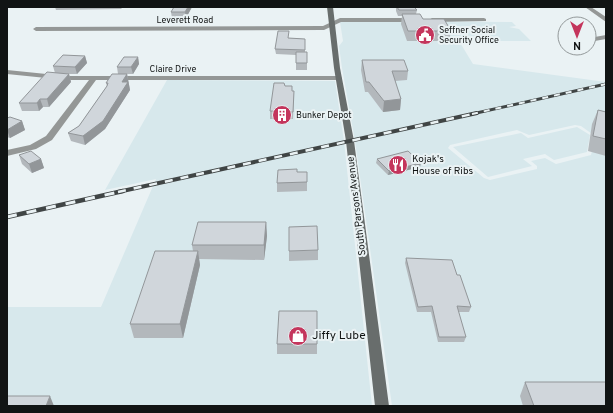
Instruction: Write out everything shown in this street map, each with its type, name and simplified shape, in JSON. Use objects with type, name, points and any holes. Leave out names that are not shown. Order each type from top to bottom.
[{"type":"main road","name":"South Parsons Avenue","points":[[330,7],[350,148],[382,406]]},
{"type":"street","points":[[588,7],[605,19]]},
{"type":"street","name":"Leverett Road","points":[[36,29],[324,28],[340,20],[484,20]]},
{"type":"street","name":"Claire Drive","points":[[7,72],[44,77],[94,78],[339,78]]},
{"type":"street","points":[[7,153],[33,147],[45,141],[94,78]]},
{"type":"shaded area","points":[[340,22],[512,22],[516,26],[509,27],[519,29],[531,41],[459,41],[473,64],[606,82],[606,406],[392,406],[355,141],[339,46],[343,41]],"holes":[[[575,125],[581,126],[595,136],[591,155],[556,164],[545,158],[531,161],[537,166],[537,169],[490,180],[484,178],[448,148],[450,145],[517,130],[529,135]]]},
{"type":"shaded area","points":[[167,80],[335,81],[344,141],[372,406],[7,406],[7,307],[101,307],[156,179],[105,190]]},
{"type":"shaded area","points":[[577,127],[590,135],[587,152],[554,160],[545,154],[523,159],[532,166],[488,177],[453,147],[521,133],[528,138]]},
{"type":"building","points":[[174,7],[188,7],[185,12],[171,12]]},
{"type":"building","points":[[397,7],[414,7],[417,10],[399,10]]},
{"type":"building","points":[[402,14],[420,14],[423,19],[444,19],[451,31],[408,31]]},
{"type":"building","points":[[278,31],[289,31],[288,38],[305,39],[305,50],[275,49]]},
{"type":"building","points":[[296,52],[307,52],[307,63],[296,63]]},
{"type":"building","points":[[63,55],[85,56],[75,67],[53,66]]},
{"type":"building","points":[[124,57],[138,57],[131,67],[117,67]]},
{"type":"building","points":[[362,60],[404,60],[408,71],[392,71],[401,99],[384,101],[369,82],[366,82]]},
{"type":"building","points":[[47,72],[69,74],[47,99],[40,99],[37,103],[19,103]]},
{"type":"building","points":[[112,74],[127,74],[122,82],[128,82],[103,121],[83,136],[68,133],[79,126],[107,86],[108,83],[106,83]]},
{"type":"building","points":[[274,83],[284,83],[285,86],[292,86],[292,91],[294,91],[293,112],[270,111]]},
{"type":"building","points":[[598,110],[606,112],[606,139],[593,136]]},
{"type":"building","points":[[10,117],[22,121],[7,130],[7,118]]},
{"type":"building","points":[[31,151],[41,159],[29,164],[19,155]]},
{"type":"building","name":"Kojak's House of Ribs","points":[[408,151],[421,163],[389,171],[377,159]]},
{"type":"building","points":[[297,169],[297,172],[307,172],[307,182],[277,183],[278,170]]},
{"type":"building","points":[[198,222],[266,222],[264,245],[192,245]]},
{"type":"building","points":[[317,226],[318,250],[289,251],[289,227]]},
{"type":"building","points":[[155,251],[198,251],[180,324],[130,324]]},
{"type":"building","points":[[406,258],[452,260],[457,275],[460,275],[471,307],[457,306],[466,337],[439,337],[432,306],[418,307]]},
{"type":"building","name":"Jiffy Lube","points":[[279,311],[317,311],[317,344],[277,344]]},
{"type":"building","points":[[525,382],[606,382],[606,406],[534,406]]},
{"type":"building","points":[[7,396],[50,396],[46,406],[7,406]]},
{"type":"railway","points":[[472,114],[606,84]]},
{"type":"railway","points":[[118,192],[477,113]]},
{"type":"railway","points":[[7,217],[123,191]]},
{"type":"place","name":"Seffner Social Security Office","points":[[425,35]]},
{"type":"place","name":"Bunker Depot","points":[[282,115]]},
{"type":"place","name":"Kojak's House of Ribs","points":[[398,165]]},
{"type":"place","name":"Jiffy Lube","points":[[298,336]]}]
